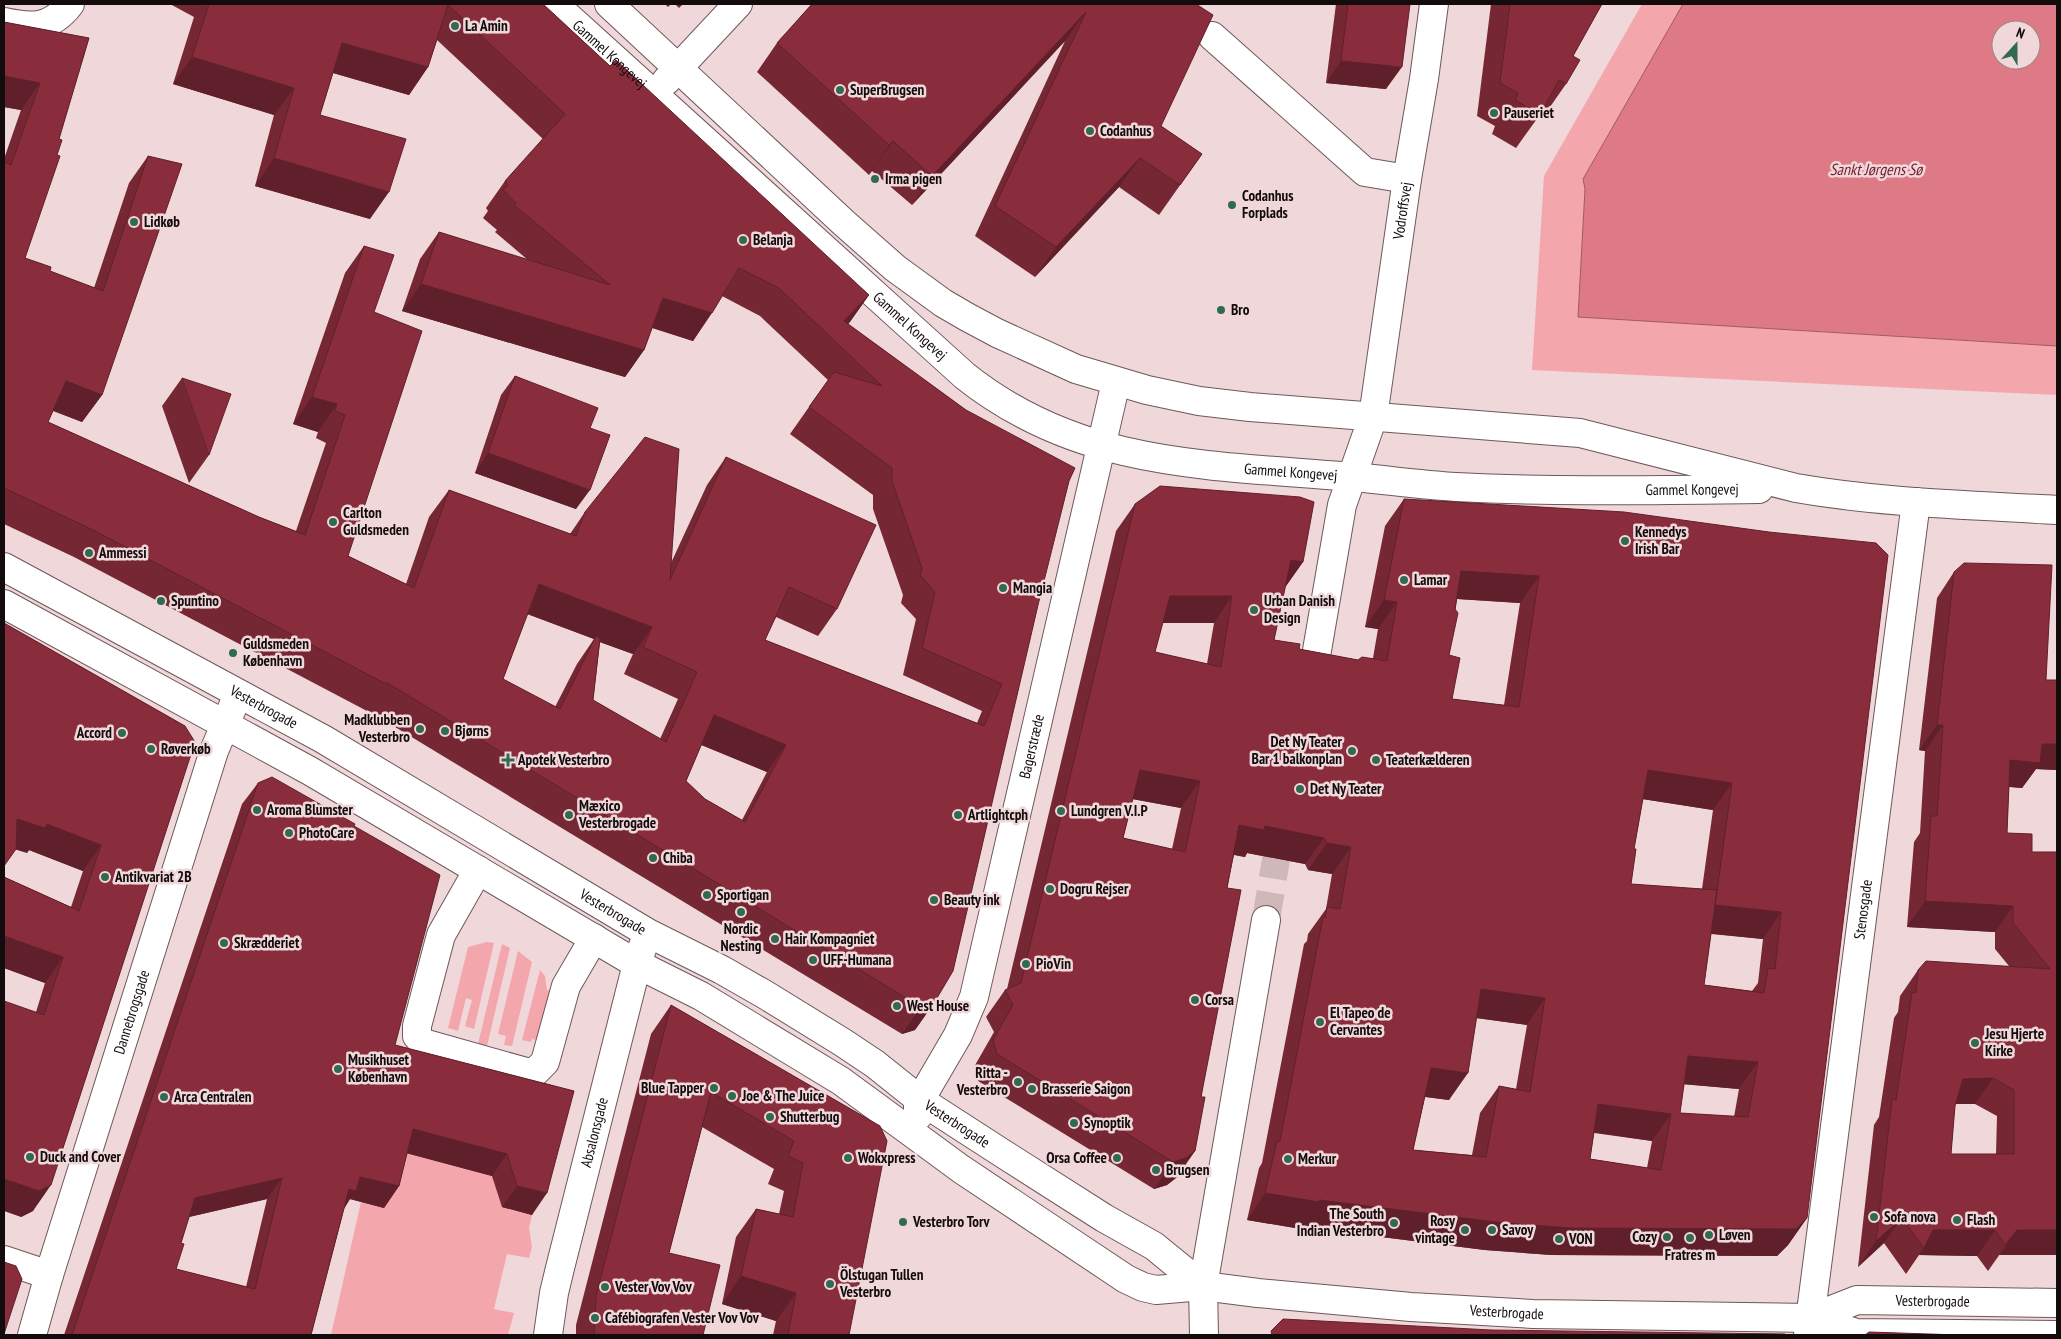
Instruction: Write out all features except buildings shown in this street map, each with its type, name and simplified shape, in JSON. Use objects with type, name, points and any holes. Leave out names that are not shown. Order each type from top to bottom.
[{"type":"street","points":[[15,25],[39,26],[60,15],[70,4]]},
{"type":"street","name":"Gammel Kongevej","points":[[554,4],[943,356],[986,392],[1028,418],[1079,440],[1182,463],[1454,487],[1559,491],[1796,488],[1916,502],[2057,510]]},
{"type":"street","name":"Gammel Kongevej","points":[[609,4],[857,235],[918,286],[967,317],[997,333],[1076,369],[1116,382],[1179,398],[1199,401],[1580,433],[1796,488]]},
{"type":"street","points":[[654,95],[738,4]]},
{"type":"street","name":"Vodroffsvej","points":[[1373,417],[1434,4]]},
{"type":"street","points":[[1212,36],[1364,172],[1407,179]]},
{"type":"street","name":"Bagerstræde","points":[[920,1100],[958,1035],[974,997],[1116,382]]},
{"type":"street","name":"Gammel Kongevej","points":[[1315,662],[1342,505],[1373,417]]},
{"type":"street","name":"Stenosgade","points":[[1809,1326],[1916,502]]},
{"type":"street","name":"Vesterbrogade","points":[[4,567],[323,739],[648,933],[722,970],[764,994],[875,1064],[920,1100],[1104,1218],[1154,1246],[1203,1286]]},
{"type":"street","name":"Vesterbrogade","points":[[4,604],[225,724],[637,964],[701,996],[800,1055],[868,1100],[926,1144],[1126,1279],[1144,1287],[1156,1290],[1203,1286],[1402,1307],[1809,1326],[1856,1332],[2057,1335]]},
{"type":"street","name":"Dannebrogsgade","points":[[32,1335],[49,1274],[214,751],[239,694]]},
{"type":"street","points":[[478,870],[444,928],[434,954],[416,1026],[417,1036],[423,1043],[526,1072],[535,1072],[545,1062],[569,979],[594,938]]},
{"type":"street","points":[[1204,1335],[1203,1286],[1266,920]]},
{"type":"street","name":"Absalonsgade","points":[[548,1335],[560,1268],[637,964],[648,933]]},
{"type":"street","points":[[920,1100],[918,1117],[926,1144]]},
{"type":"street","points":[[4,1260],[49,1274]]},
{"type":"street","name":"Vesterbrogade","points":[[1809,1326],[1857,1300],[2057,1303]]},
{"type":"shaded area","points":[[1642,4],[1683,4],[1583,179],[1585,189],[1578,317],[2057,346],[2057,395],[1532,370],[1544,176]]},
{"type":"shaded area","points":[[487,942],[494,943],[474,1029],[465,1026],[472,1000],[466,998],[458,1031],[448,1028],[468,947]]},
{"type":"shaded area","points":[[502,944],[510,948],[487,1046],[478,1044]]},
{"type":"shaded area","points":[[518,951],[532,962],[512,1046],[504,1045],[506,1036],[498,1034]]},
{"type":"shaded area","points":[[540,970],[545,976],[547,990],[553,991],[540,1041],[532,1039],[531,1042],[522,1040]]},
{"type":"shaded area","points":[[336,1127],[505,1170],[505,1208],[532,1215],[529,1228],[532,1247],[529,1258],[507,1254],[494,1309],[514,1313],[508,1335],[331,1335],[361,1202],[384,1207]]},
{"type":"water","name":"Sankt Jørgens Sø","points":[[1683,4],[2057,4],[2057,346],[1578,317],[1585,189],[1583,179]]},
{"type":"tunnel","points":[[1266,920],[1282,823]]},
{"type":"place","name":"La Amin","points":[[455,26]]},
{"type":"place","name":"SuperBrugsen","points":[[840,90]]},
{"type":"place","name":"Pauseriet","points":[[1494,113]]},
{"type":"place","name":"Codanhus","points":[[1090,131]]},
{"type":"place","name":"Irma pigen","points":[[875,179]]},
{"type":"place","name":"Codanhus Forplads","points":[[1232,205]]},
{"type":"place","name":"Lidkøb","points":[[134,222]]},
{"type":"place","name":"Belanja","points":[[743,240]]},
{"type":"place","name":"Bro","points":[[1221,310]]},
{"type":"place","name":"Carlton Guldsmeden","points":[[333,522]]},
{"type":"place","name":"Kennedys Irish Bar","points":[[1625,541]]},
{"type":"place","name":"Ammessi","points":[[89,553]]},
{"type":"place","name":"Lamar","points":[[1404,580]]},
{"type":"place","name":"Mangia","points":[[1003,588]]},
{"type":"place","name":"Spuntino","points":[[161,601]]},
{"type":"place","name":"Urban Danish Design","points":[[1254,610]]},
{"type":"place","name":"Guldsmeden København","points":[[233,653]]},
{"type":"place","name":"Madklubben Vesterbro","points":[[420,729]]},
{"type":"place","name":"Bjørns","points":[[445,731]]},
{"type":"place","name":"Accord","points":[[122,733]]},
{"type":"place","name":"Røverkøb","points":[[151,749]]},
{"type":"place","name":"Det Ny Teater Bar 1 balkonplan","points":[[1352,751]]},
{"type":"place","name":"Apotek Vesterbro","points":[[508,760]]},
{"type":"place","name":"Teaterkælderen","points":[[1376,760]]},
{"type":"place","name":"Det Ny Teater","points":[[1300,789]]},
{"type":"place","name":"Aroma Blumster","points":[[257,810]]},
{"type":"place","name":"Lundgren V.I.P","points":[[1061,811]]},
{"type":"place","name":"Mæxico Vesterbrogade","points":[[569,815]]},
{"type":"place","name":"Artlightcph","points":[[958,815]]},
{"type":"place","name":"PhotoCare","points":[[289,833]]},
{"type":"place","name":"Chiba","points":[[653,858]]},
{"type":"place","name":"Antikvariat 2B","points":[[105,877]]},
{"type":"place","name":"Dogru Rejser","points":[[1050,889]]},
{"type":"place","name":"Sportigan","points":[[707,895]]},
{"type":"place","name":"Beauty ink","points":[[934,900]]},
{"type":"place","name":"Nordic Nesting","points":[[741,912]]},
{"type":"place","name":"Hair Kompagniet","points":[[775,939]]},
{"type":"place","name":"Skrædderiet","points":[[224,943]]},
{"type":"place","name":"UFF-Humana","points":[[813,960]]},
{"type":"place","name":"PioVin","points":[[1026,964]]},
{"type":"place","name":"Corsa","points":[[1195,1000]]},
{"type":"place","name":"West House","points":[[897,1006]]},
{"type":"place","name":"El Tapeo de Cervantes","points":[[1320,1022]]},
{"type":"place","name":"Jesu Hjerte Kirke","points":[[1975,1043]]},
{"type":"place","name":"Musikhuset København","points":[[338,1069]]},
{"type":"place","name":"Ritta - Vesterbro","points":[[1018,1082]]},
{"type":"place","name":"Blue Tapper","points":[[714,1088]]},
{"type":"place","name":"Brasserie Saigon","points":[[1032,1089]]},
{"type":"place","name":"Joe & The Juice","points":[[732,1096]]},
{"type":"place","name":"Arca Centralen","points":[[164,1097]]},
{"type":"place","name":"Shutterbug","points":[[770,1117]]},
{"type":"place","name":"Synoptik","points":[[1074,1123]]},
{"type":"place","name":"Duck and Cover","points":[[30,1157]]},
{"type":"place","name":"Wokxpress","points":[[848,1158]]},
{"type":"place","name":"Orsa Coffee","points":[[1117,1158]]},
{"type":"place","name":"Merkur","points":[[1288,1159]]},
{"type":"place","name":"Brugsen","points":[[1156,1170]]},
{"type":"place","name":"Sofa nova","points":[[1874,1217]]},
{"type":"place","name":"Flash","points":[[1957,1220]]},
{"type":"place","name":"Vesterbro Torv","points":[[903,1222]]},
{"type":"place","name":"The South Indian Vesterbro","points":[[1394,1223]]},
{"type":"place","name":"Rosy vintage","points":[[1465,1230]]},
{"type":"place","name":"Savoy","points":[[1492,1230]]},
{"type":"place","name":"Løven","points":[[1709,1235]]},
{"type":"place","name":"Cozy","points":[[1667,1237]]},
{"type":"place","name":"Fratres m","points":[[1690,1238]]},
{"type":"place","name":"VON","points":[[1559,1239]]},
{"type":"place","name":"Ölstugan Tullen Vesterbro","points":[[830,1284]]},
{"type":"place","name":"Vester Vov Vov","points":[[605,1287]]},
{"type":"place","name":"Cafébiografen Vester Vov Vov","points":[[595,1318]]}]
